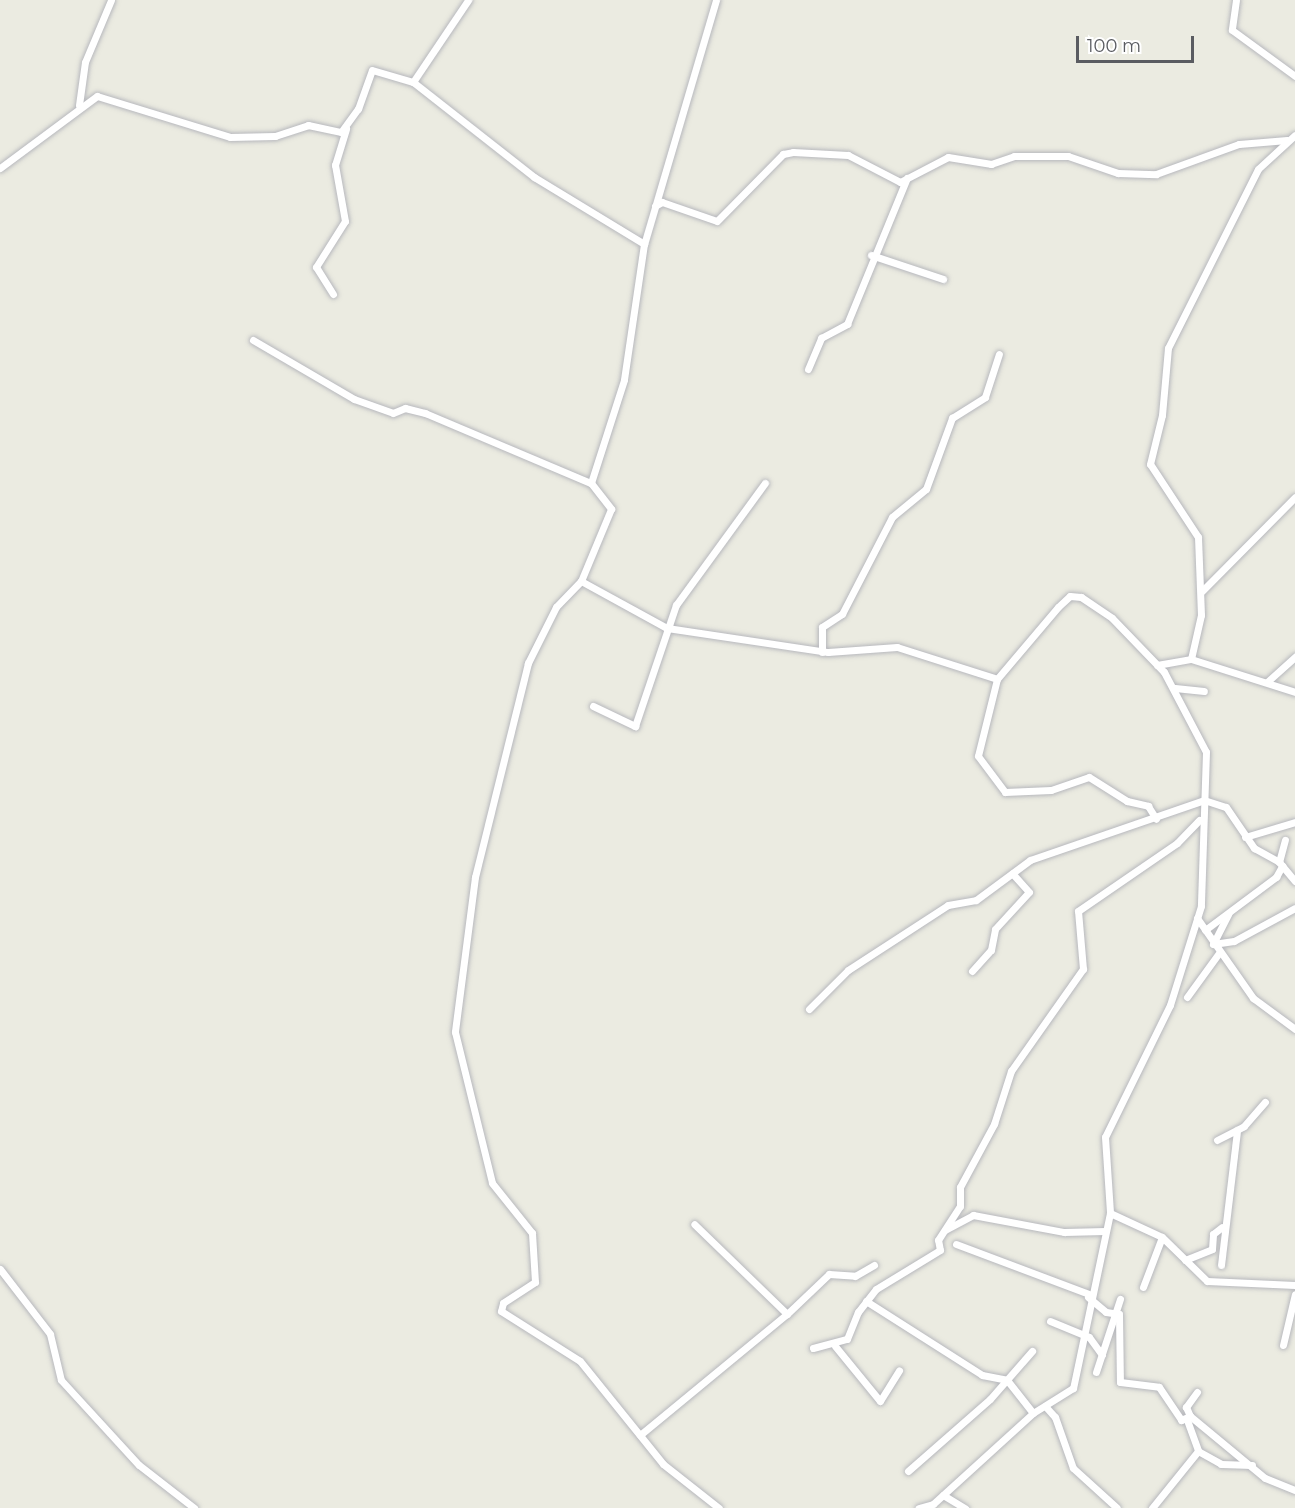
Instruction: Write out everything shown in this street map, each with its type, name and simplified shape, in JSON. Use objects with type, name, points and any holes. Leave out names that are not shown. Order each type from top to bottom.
[{"type":"street","points":[[79,105],[85,62],[111,0]]},
{"type":"street","points":[[413,82],[468,0]]},
{"type":"street","points":[[591,483],[624,380],[644,244],[716,0]]},
{"type":"street","points":[[1236,0],[1232,30],[1295,76]]},
{"type":"street","points":[[333,294],[316,267],[345,221],[335,165],[347,127],[372,70],[413,82],[534,177],[644,244]]},
{"type":"street","points":[[0,168],[79,105],[104,96],[234,138],[281,135],[308,125],[339,133],[347,127]]},
{"type":"street","points":[[1191,659],[1202,591],[1198,537],[1150,464],[1162,415],[1165,362],[1181,315],[1258,169],[1295,135]]},
{"type":"street","points":[[655,206],[662,202],[717,221],[789,152],[848,155],[894,181],[948,156],[991,164],[1014,156],[1056,155],[1118,173],[1148,174],[1249,141],[1287,140]]},
{"type":"street","points":[[808,369],[821,338],[847,324],[871,255],[908,175]]},
{"type":"street","points":[[871,255],[943,279]]},
{"type":"street","points":[[253,340],[354,399],[393,413],[405,408],[425,412],[591,483],[612,509],[581,581],[556,607],[528,663],[475,877],[455,1032],[492,1183],[532,1233],[535,1282],[503,1303],[501,1311],[580,1361],[675,1476],[719,1508]]},
{"type":"street","points":[[822,652],[822,627],[842,614],[892,517],[926,489],[952,418],[985,397],[999,354]]},
{"type":"street","points":[[593,706],[635,726],[667,628],[688,587],[765,483]]},
{"type":"street","points":[[1202,591],[1295,497]]},
{"type":"street","points":[[581,581],[667,628],[822,652],[897,646],[997,679]]},
{"type":"street","points":[[919,1508],[943,1495],[1033,1413],[1073,1388],[1084,1335],[1089,1295],[1110,1213],[1105,1137],[1170,1005],[1197,918],[1206,752],[1175,688],[1157,665],[1112,618],[1074,596],[997,679],[978,756],[1005,792],[1051,790],[1089,777],[1127,801],[1148,806],[1156,819]]},
{"type":"street","points":[[1267,682],[1295,657]]},
{"type":"street","points":[[1157,665],[1191,659],[1295,692]]},
{"type":"street","points":[[1175,688],[1204,692]]},
{"type":"street","points":[[809,1009],[848,970],[948,905],[976,900],[1012,873],[1053,850],[1156,819],[1204,800],[1226,807],[1245,837],[1263,857],[1280,864],[1295,881]]},
{"type":"street","points":[[813,1348],[834,1346],[852,1333],[866,1301],[940,1250],[938,1240],[960,1206],[968,1169],[994,1124],[1011,1071],[1083,969],[1078,911],[1177,843],[1201,814]]},
{"type":"street","points":[[1245,837],[1295,822]]},
{"type":"street","points":[[1205,930],[1228,914],[1280,864],[1285,840]]},
{"type":"street","points":[[972,971],[991,950],[995,929],[1029,892],[1012,873]]},
{"type":"street","points":[[1213,944],[1234,941],[1295,908]]},
{"type":"street","points":[[1213,944],[1228,914]]},
{"type":"street","points":[[1197,918],[1219,953],[1253,998],[1295,1029]]},
{"type":"street","points":[[1187,997],[1219,953]]},
{"type":"street","points":[[1217,1140],[1237,1130],[1265,1102]]},
{"type":"street","points":[[1221,1265],[1222,1227],[1237,1130]]},
{"type":"street","points":[[1110,1213],[1162,1237],[1207,1281],[1295,1285]]},
{"type":"street","points":[[945,1230],[973,1215],[1064,1232],[1105,1231]]},
{"type":"street","points":[[694,1224],[787,1314]]},
{"type":"street","points":[[1185,1260],[1212,1249],[1213,1234],[1222,1227]]},
{"type":"street","points":[[1143,1287],[1162,1237]]},
{"type":"street","points":[[956,1244],[1089,1295],[1114,1314],[1119,1314],[1120,1382],[1158,1387],[1173,1413],[1189,1418],[1252,1465],[1265,1478],[1295,1490]]},
{"type":"street","points":[[640,1435],[787,1314],[829,1274],[855,1276],[874,1265]]},
{"type":"street","points":[[0,1269],[50,1334],[61,1380],[139,1465],[194,1508]]},
{"type":"street","points":[[1283,1345],[1295,1294]]},
{"type":"street","points":[[1096,1372],[1120,1299]]},
{"type":"street","points":[[866,1301],[982,1375],[1007,1380],[1033,1413]]},
{"type":"street","points":[[1050,1321],[1084,1335],[1102,1355]]},
{"type":"street","points":[[834,1346],[880,1401],[899,1371]]},
{"type":"street","points":[[908,1471],[1007,1380],[1032,1351]]},
{"type":"street","points":[[1197,1392],[1186,1407],[1198,1451],[1221,1464],[1252,1465]]},
{"type":"street","points":[[1045,1406],[1055,1417],[1073,1468],[1117,1508]]},
{"type":"street","points":[[1152,1508],[1198,1451]]},
{"type":"street","points":[[943,1495],[965,1508]]}]
